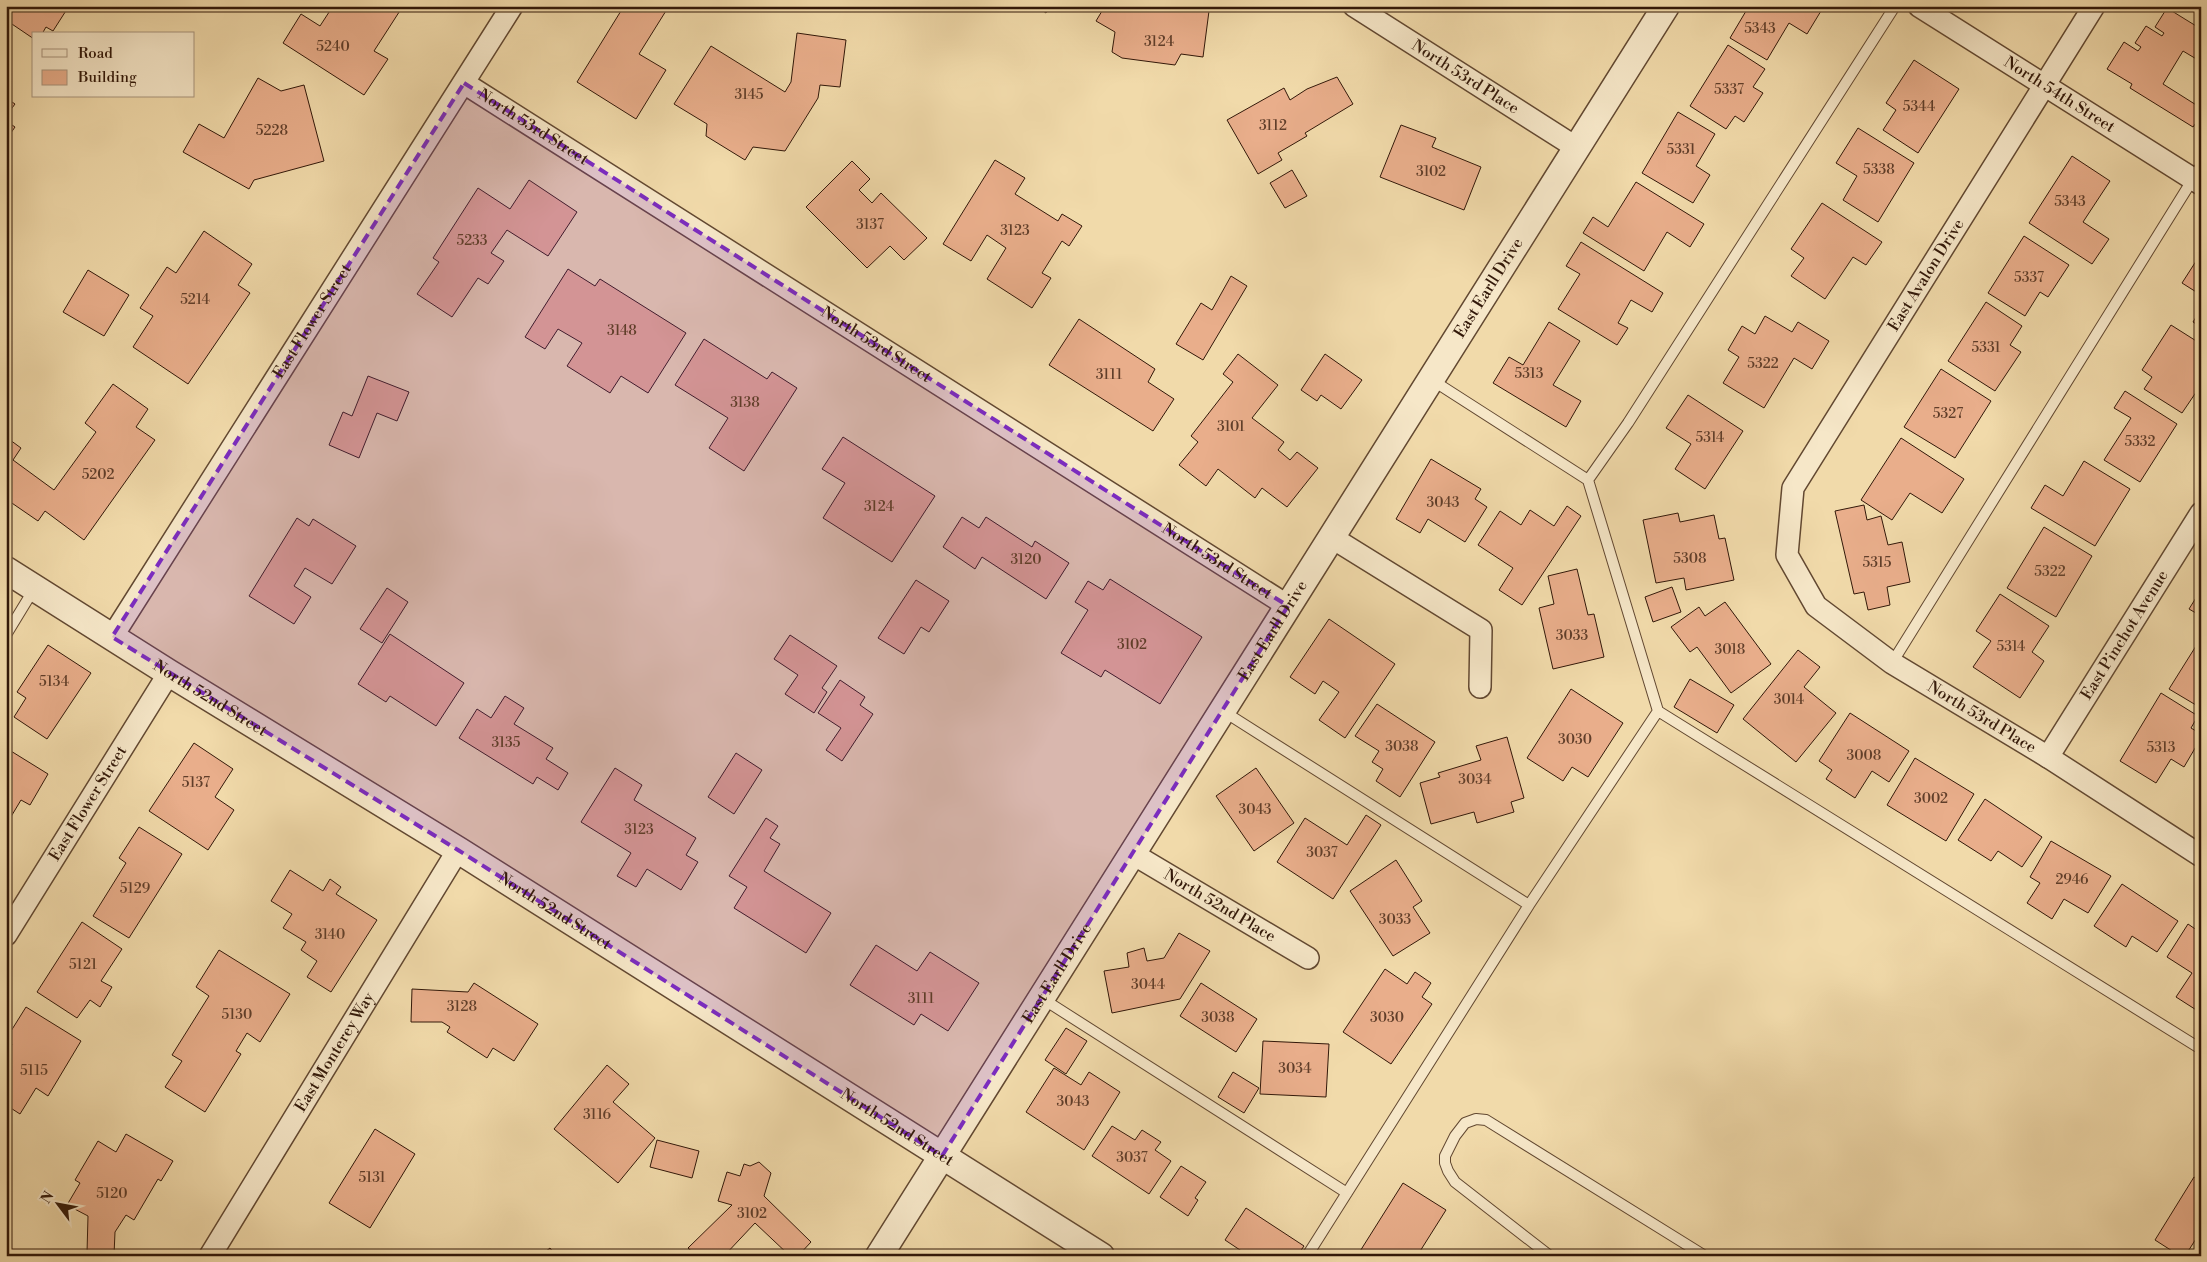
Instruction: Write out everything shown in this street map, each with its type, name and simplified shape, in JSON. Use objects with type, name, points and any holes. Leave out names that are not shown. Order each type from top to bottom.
[{"type":"street","name":"East Flower Street","points":[[112,637],[512,6]]},
{"type":"street","name":"North 53rd Place","points":[[1354,6],[1577,148]]},
{"type":"street","name":"East Earll Drive","points":[[879,1256],[1666,6]]},
{"type":"street","name":"North 54th Street","points":[[1918,6],[2044,86],[2198,176]]},
{"type":"street","name":"East Avalon Drive","points":[[1787,555],[1793,488],[2094,6]]},
{"type":"street","name":"North 53rd Street","points":[[464,83],[1288,606]]},
{"type":"street","name":"East Pinchot Avenue","points":[[2048,757],[2201,513]]},
{"type":"street","points":[[1331,537],[1481,630],[1480,687]]},
{"type":"street","name":"North 53rd Place","points":[[1787,555],[1816,606],[1892,663],[2048,757],[2201,856]]},
{"type":"street","name":"North 52nd Street","points":[[6,570],[458,850],[1102,1256]]},
{"type":"street","name":"East Flower Street","points":[[6,935],[170,673]]},
{"type":"street","name":"East Monterey Way","points":[[210,1256],[458,850]]},
{"type":"street","name":"North 52nd Place","points":[[1133,854],[1308,958]]},
{"type":"lane","points":[[1588,480],[1628,423],[1895,6]]},
{"type":"lane","points":[[1892,663],[2198,176]]},
{"type":"lane","points":[[1431,379],[1588,480],[1658,711],[2201,1049]]},
{"type":"lane","points":[[6,635],[34,588]]},
{"type":"lane","points":[[1222,710],[1529,905]]},
{"type":"lane","points":[[1307,1256],[1529,905],[1658,711]]},
{"type":"lane","points":[[1042,998],[1347,1193]]},
{"type":"lane","points":[[1550,1256],[1455,1182],[1445,1162],[1446,1156],[1455,1136],[1465,1123],[1476,1119],[1486,1120],[1705,1256]]},
{"type":"highlighted area","points":[[464,83],[1288,606],[942,1156],[458,850],[112,637]]},
{"type":"building","points":[[6,6],[69,6],[53,31],[46,27],[43,32],[32,32],[32,38],[6,20]]},
{"type":"building","points":[[333,6],[403,6],[374,51],[388,59],[364,95],[283,43],[301,14],[320,26]]},
{"type":"building","points":[[624,6],[669,6],[639,54],[666,70],[636,119],[577,82]]},
{"type":"building","points":[[1036,6],[1050,6],[1046,13]]},
{"type":"building","points":[[1105,6],[1175,6],[1209,11],[1203,57],[1181,54],[1175,65],[1122,58],[1112,52],[1115,32],[1096,21]]},
{"type":"building","points":[[1749,6],[1824,6],[1807,34],[1789,23],[1767,60],[1730,38]]},
{"type":"building","points":[[2167,8],[2201,29],[2201,64],[2183,51],[2163,84],[2201,108],[2201,116],[2193,127],[2130,88],[2132,84],[2107,69],[2124,42],[2138,51],[2141,47],[2135,43],[2146,26],[2162,36],[2164,33],[2155,27]]},
{"type":"building","points":[[797,33],[846,40],[840,87],[820,85],[818,98],[785,151],[753,147],[745,160],[706,136],[707,124],[674,104],[711,46],[785,92],[791,82]]},
{"type":"building","points":[[1728,45],[1765,69],[1753,87],[1763,93],[1744,122],[1735,116],[1726,129],[1690,106]]},
{"type":"building","points":[[1914,60],[1959,89],[1918,153],[1883,130],[1896,110],[1886,103]]},
{"type":"building","points":[[1337,77],[1353,104],[1305,133],[1307,136],[1278,153],[1282,160],[1258,174],[1227,120],[1284,88],[1290,100],[1307,89]]},
{"type":"building","points":[[258,78],[281,91],[304,85],[324,161],[254,180],[249,189],[183,152],[199,124],[224,138]]},
{"type":"building","points":[[6,98],[15,104],[6,116]]},
{"type":"building","points":[[1678,112],[1715,134],[1696,166],[1710,175],[1693,203],[1642,173]]},
{"type":"building","points":[[6,121],[15,127],[6,140]]},
{"type":"building","points":[[1401,125],[1436,138],[1432,147],[1481,167],[1464,210],[1380,177]]},
{"type":"building","points":[[1858,128],[1914,163],[1878,222],[1843,200],[1857,176],[1836,163]]},
{"type":"building","points":[[2072,156],[2110,181],[2083,222],[2109,239],[2092,264],[2029,223]]},
{"type":"building","points":[[995,160],[1025,178],[1015,194],[1058,221],[1062,214],[1082,226],[1069,246],[1062,241],[1042,273],[1051,278],[1032,308],[987,279],[1006,248],[987,235],[971,261],[943,244]]},
{"type":"building","points":[[852,161],[870,179],[859,190],[872,203],[881,193],[927,238],[904,260],[890,246],[867,268],[806,207]]},
{"type":"building","points":[[1292,170],[1307,196],[1285,208],[1270,183]]},
{"type":"building","points":[[529,180],[577,212],[548,256],[507,230],[491,253],[504,261],[488,284],[478,278],[452,317],[417,294],[439,262],[433,258],[478,188],[510,209]]},
{"type":"building","points":[[1636,182],[1704,224],[1690,247],[1667,232],[1644,271],[1583,233],[1593,217],[1608,227]]},
{"type":"building","points":[[1822,203],[1882,242],[1866,265],[1853,257],[1825,299],[1791,276],[1804,258],[1791,249]]},
{"type":"building","points":[[204,231],[252,264],[238,285],[250,293],[188,384],[133,347],[153,316],[140,308],[167,267],[176,273]]},
{"type":"building","points":[[2024,236],[2069,265],[2048,297],[2040,292],[2025,316],[1988,293]]},
{"type":"building","points":[[1581,242],[1663,293],[1652,312],[1631,300],[1618,323],[1628,328],[1617,345],[1558,309],[1580,274],[1566,266]]},
{"type":"building","points":[[2201,255],[2201,295],[2182,283]]},
{"type":"building","points":[[568,269],[595,286],[600,279],[686,333],[648,393],[621,376],[610,393],[567,366],[582,343],[558,329],[545,349],[525,337]]},
{"type":"building","points":[[88,270],[129,295],[104,336],[63,312]]},
{"type":"building","points":[[1231,276],[1247,286],[1203,360],[1176,344],[1201,303],[1212,310]]},
{"type":"building","points":[[1986,302],[2022,326],[2010,345],[2021,352],[1995,391],[1948,361]]},
{"type":"building","points":[[2201,309],[2201,327],[2193,322]]},
{"type":"building","points":[[1765,316],[1792,332],[1798,322],[1829,341],[1812,369],[1794,358],[1764,408],[1723,383],[1739,357],[1728,350],[1742,326],[1755,334]]},
{"type":"building","points":[[1079,319],[1155,369],[1148,382],[1174,399],[1153,431],[1049,365]]},
{"type":"building","points":[[1549,322],[1580,341],[1553,385],[1581,401],[1566,427],[1493,383],[1509,357],[1523,365]]},
{"type":"building","points":[[2171,325],[2201,344],[2201,385],[2182,413],[2144,389],[2152,377],[2142,370]]},
{"type":"building","points":[[704,339],[767,379],[772,372],[797,388],[744,471],[709,448],[728,418],[675,385]]},
{"type":"building","points":[[1238,354],[1278,385],[1252,418],[1284,442],[1278,450],[1290,460],[1297,452],[1318,468],[1287,507],[1262,488],[1255,498],[1218,469],[1206,486],[1179,465],[1198,442],[1191,436],[1233,382],[1223,374]]},
{"type":"building","points":[[1325,354],[1362,380],[1341,409],[1321,395],[1317,401],[1301,390]]},
{"type":"building","points":[[1941,369],[1991,401],[1955,458],[1904,427]]},
{"type":"building","points":[[368,376],[409,392],[397,421],[377,413],[359,458],[329,445],[343,412],[352,416]]},
{"type":"building","points":[[113,384],[148,409],[136,427],[155,440],[84,540],[45,511],[38,521],[6,499],[6,437],[21,448],[13,460],[54,490],[96,432],[85,423]]},
{"type":"building","points":[[2125,391],[2177,424],[2140,482],[2104,460],[2131,418],[2114,408]]},
{"type":"building","points":[[1688,395],[1743,431],[1705,489],[1675,469],[1691,444],[1666,428]]},
{"type":"building","points":[[843,437],[935,496],[892,562],[823,518],[845,483],[822,469]]},
{"type":"building","points":[[1901,438],[1964,479],[1942,513],[1910,493],[1892,520],[1861,500]]},
{"type":"building","points":[[1431,459],[1481,489],[1475,499],[1487,507],[1465,542],[1428,519],[1420,533],[1396,519]]},
{"type":"building","points":[[2084,461],[2130,489],[2095,546],[2031,508],[2045,485],[2063,496]]},
{"type":"building","points":[[1864,505],[1867,520],[1881,516],[1888,545],[1902,542],[1910,582],[1887,587],[1890,605],[1868,610],[1864,592],[1854,594],[1835,511]]},
{"type":"building","points":[[1567,506],[1581,516],[1522,605],[1499,590],[1513,568],[1478,545],[1500,511],[1521,525],[1530,510],[1554,526]]},
{"type":"building","points":[[1678,513],[1680,522],[1714,515],[1719,539],[1725,538],[1734,580],[1686,590],[1684,578],[1656,583],[1643,520]]},
{"type":"building","points":[[962,517],[979,528],[986,517],[1032,547],[1035,541],[1069,563],[1046,599],[982,557],[975,569],[943,547]]},
{"type":"building","points":[[297,518],[309,526],[313,519],[356,546],[332,584],[305,568],[294,586],[311,597],[294,624],[249,596]]},
{"type":"building","points":[[2044,527],[2092,556],[2056,617],[2007,588]]},
{"type":"building","points":[[1577,569],[1588,615],[1594,614],[1604,657],[1553,669],[1539,608],[1554,604],[1548,576]]},
{"type":"building","points":[[1110,579],[1202,637],[1160,704],[1105,670],[1101,677],[1061,653],[1088,610],[1075,602],[1088,581],[1103,590]]},
{"type":"building","points":[[916,580],[949,601],[929,632],[921,627],[904,654],[878,638]]},
{"type":"building","points":[[1672,587],[1681,612],[1653,622],[1645,597]]},
{"type":"building","points":[[387,588],[408,602],[382,643],[360,629]]},
{"type":"building","points":[[2199,593],[2201,594],[2201,616],[2189,609]]},
{"type":"building","points":[[2000,594],[2049,626],[2032,652],[2044,661],[2020,698],[1973,667],[1991,641],[1976,631]]},
{"type":"building","points":[[1725,602],[1771,664],[1731,693],[1697,647],[1690,652],[1671,627],[1699,607],[1705,616]]},
{"type":"building","points":[[1329,619],[1395,664],[1345,738],[1319,720],[1339,692],[1323,681],[1315,694],[1290,677]]},
{"type":"building","points":[[390,634],[464,683],[436,726],[390,696],[386,702],[358,684]]},
{"type":"building","points":[[790,635],[837,666],[822,688],[827,692],[814,713],[785,694],[798,675],[774,659]]},
{"type":"building","points":[[2201,638],[2201,708],[2169,689]]},
{"type":"building","points":[[48,645],[91,673],[47,739],[14,717],[26,698],[17,692]]},
{"type":"building","points":[[1798,650],[1820,667],[1804,687],[1836,713],[1796,762],[1743,719]]},
{"type":"building","points":[[1690,679],[1734,705],[1717,733],[1674,707]]},
{"type":"building","points":[[840,680],[865,697],[860,705],[873,714],[842,761],[826,750],[841,728],[818,713]]},
{"type":"building","points":[[1571,689],[1623,723],[1588,777],[1572,767],[1563,781],[1527,758]]},
{"type":"building","points":[[2161,693],[2198,716],[2191,728],[2201,734],[2201,738],[2184,767],[2171,759],[2156,783],[2120,761]]},
{"type":"building","points":[[505,696],[524,708],[514,724],[553,748],[546,759],[568,773],[558,790],[537,777],[533,784],[459,738],[477,709],[491,718]]},
{"type":"building","points":[[1377,704],[1435,742],[1400,797],[1376,781],[1383,769],[1372,762],[1379,751],[1355,736]]},
{"type":"building","points":[[1850,713],[1909,751],[1889,782],[1872,771],[1855,798],[1826,779],[1832,770],[1819,761]]},
{"type":"building","points":[[1507,737],[1524,798],[1511,802],[1514,812],[1477,823],[1474,812],[1431,824],[1420,783],[1440,777],[1438,773],[1481,760],[1476,746]]},
{"type":"building","points":[[194,743],[233,769],[215,797],[234,810],[208,850],[149,811]]},
{"type":"building","points":[[6,748],[48,774],[30,805],[21,800],[6,825]]},
{"type":"building","points":[[736,753],[762,770],[734,814],[708,797]]},
{"type":"building","points":[[1915,758],[1974,794],[1946,841],[1887,805]]},
{"type":"building","points":[[615,768],[642,785],[634,800],[696,838],[686,855],[698,862],[681,890],[647,869],[636,887],[617,876],[631,853],[581,822]]},
{"type":"building","points":[[1256,768],[1294,823],[1254,851],[1216,796]]},
{"type":"building","points":[[1985,799],[2042,837],[2022,867],[1998,851],[1991,861],[1958,840]]},
{"type":"building","points":[[1366,815],[1381,825],[1333,899],[1277,862],[1305,818],[1347,845]]},
{"type":"building","points":[[766,818],[778,826],[770,838],[780,844],[764,871],[831,913],[806,953],[734,908],[747,887],[729,876]]},
{"type":"building","points":[[139,827],[182,854],[129,938],[93,916],[126,863],[119,858]]},
{"type":"building","points":[[2051,841],[2111,876],[2088,913],[2064,899],[2052,919],[2027,903],[2040,883],[2030,877]]},
{"type":"building","points":[[1396,860],[1422,901],[1413,907],[1430,933],[1393,956],[1350,891]]},
{"type":"building","points":[[290,870],[323,891],[330,879],[341,887],[336,894],[377,920],[331,992],[307,977],[317,961],[301,950],[306,942],[283,928],[292,914],[271,901]]},
{"type":"building","points":[[2122,884],[2178,921],[2157,952],[2132,936],[2126,947],[2094,926]]},
{"type":"building","points":[[82,922],[122,949],[101,981],[112,987],[100,1007],[90,1000],[77,1018],[37,992]]},
{"type":"building","points":[[2188,924],[2201,933],[2201,1013],[2176,997],[2192,973],[2167,957]]},
{"type":"building","points":[[1179,933],[1210,951],[1180,999],[1112,1013],[1104,971],[1129,967],[1127,953],[1144,948],[1147,961],[1164,958]]},
{"type":"building","points":[[876,945],[917,971],[930,952],[979,983],[948,1031],[921,1014],[914,1025],[850,985]]},
{"type":"building","points":[[219,950],[290,994],[260,1042],[247,1033],[236,1051],[241,1054],[205,1112],[165,1087],[182,1061],[172,1055],[209,996],[196,987]]},
{"type":"building","points":[[1385,969],[1407,984],[1415,972],[1431,983],[1422,997],[1432,1004],[1391,1064],[1343,1032]]},
{"type":"building","points":[[474,983],[538,1024],[514,1061],[493,1048],[487,1058],[447,1032],[450,1027],[442,1022],[411,1022],[412,989],[468,992]]},
{"type":"building","points":[[1201,983],[1257,1019],[1236,1052],[1180,1016]]},
{"type":"building","points":[[26,1007],[81,1041],[48,1096],[36,1088],[20,1114],[6,1105],[6,1054],[12,1044],[6,1039]]},
{"type":"building","points":[[1066,1028],[1087,1041],[1066,1074],[1045,1060]]},
{"type":"building","points":[[1263,1041],[1329,1044],[1326,1097],[1260,1094]]},
{"type":"building","points":[[607,1065],[629,1084],[613,1102],[655,1138],[618,1183],[554,1129]]},
{"type":"building","points":[[1054,1068],[1081,1085],[1089,1072],[1120,1092],[1084,1150],[1026,1112]]},
{"type":"building","points":[[1233,1072],[1259,1088],[1244,1113],[1218,1097]]},
{"type":"building","points":[[1112,1126],[1135,1140],[1142,1130],[1161,1142],[1155,1150],[1171,1161],[1149,1194],[1092,1156]]},
{"type":"building","points":[[375,1129],[415,1154],[370,1228],[329,1203]]},
{"type":"building","points":[[126,1134],[173,1161],[161,1181],[158,1179],[134,1220],[126,1215],[115,1232],[114,1255],[87,1253],[88,1216],[67,1205],[80,1183],[75,1180],[98,1141],[116,1152]]},
{"type":"building","points":[[657,1140],[699,1151],[692,1178],[650,1167]]},
{"type":"building","points":[[759,1162],[771,1173],[764,1196],[811,1242],[798,1256],[790,1256],[755,1223],[724,1256],[697,1256],[688,1248],[732,1205],[718,1201],[727,1172],[740,1176],[744,1164],[750,1166]]},
{"type":"building","points":[[1181,1166],[1206,1182],[1195,1198],[1198,1200],[1188,1216],[1160,1197]]},
{"type":"building","points":[[2194,1177],[2201,1181],[2201,1231],[2185,1256],[2180,1256],[2155,1240]]},
{"type":"building","points":[[1403,1183],[1446,1210],[1417,1256],[1357,1256]]},
{"type":"building","points":[[1246,1208],[1304,1246],[1297,1256],[1249,1256],[1225,1240]]},
{"type":"building","points":[[550,1248],[556,1256],[540,1256]]}]
